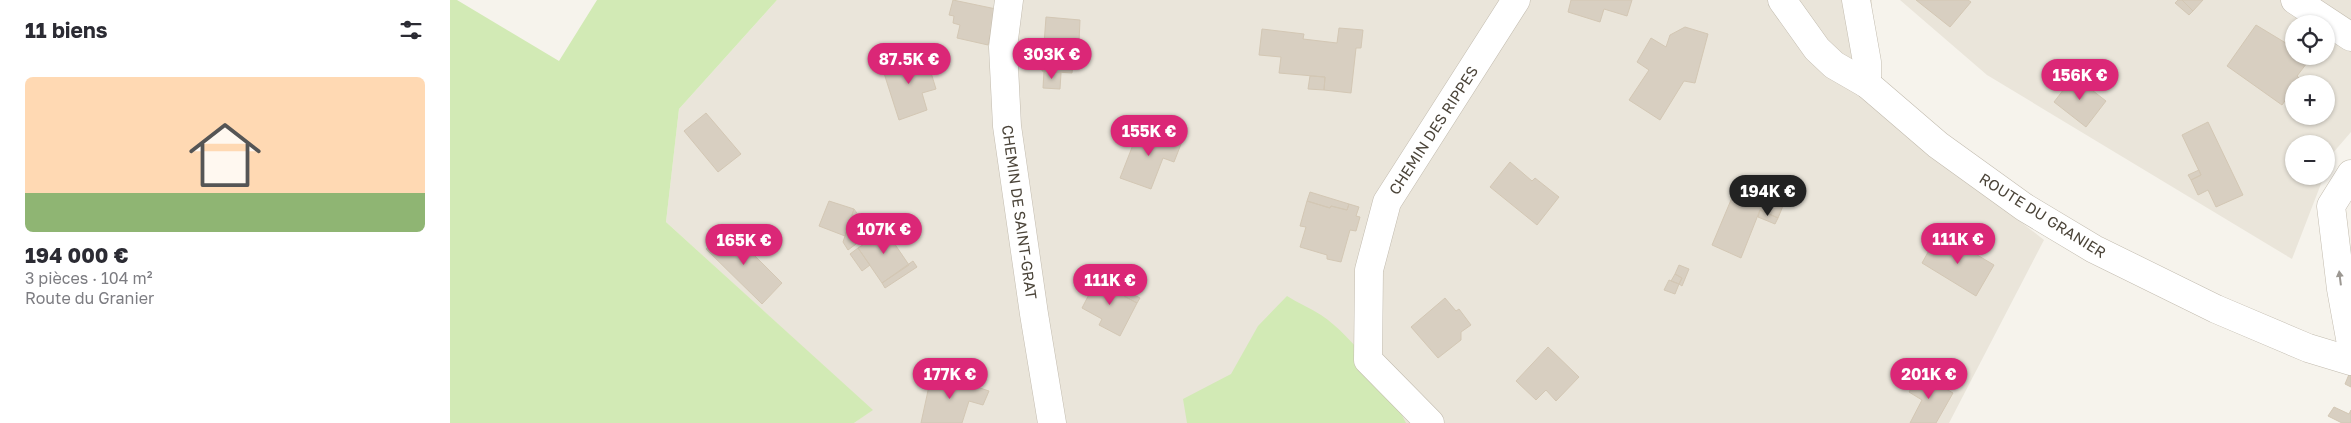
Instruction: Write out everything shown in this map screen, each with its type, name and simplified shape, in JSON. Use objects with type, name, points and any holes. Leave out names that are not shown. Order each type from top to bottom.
[{"type":"street","name":"CHEMIN DE SAINT-GRAT","points":[[1009,0],[1003,47],[1007,126],[1052,423]]},
{"type":"street","name":"CHEMIN DES RIPPES","points":[[1430,423],[1368,360],[1369,270],[1387,202],[1516,0]]},
{"type":"street","name":"ROUTE DU GRANIER","points":[[1782,0],[1823,54],[1834,65],[1866,84],[1938,145],[1992,185],[2094,249],[2268,332],[2308,348],[2351,354]]},
{"type":"street","points":[[1856,0],[1866,62],[1866,84]]},
{"type":"street","points":[[2295,0],[2351,37]]},
{"type":"street","points":[[2351,174],[2331,206],[2351,354]]},
{"type":"shaded area","points":[[777,0],[1872,0],[1868,102],[2044,240],[1949,423],[854,423],[872,410],[666,222],[679,109]]},
{"type":"shaded area","points":[[1900,0],[2351,0],[2351,132],[2335,151],[2335,135],[2285,135],[2285,185],[2321,185],[2292,259],[1987,75]]},
{"type":"green space","points":[[450,0],[457,0],[559,61],[597,0],[777,0],[679,109],[666,222],[873,410],[854,423],[450,423]]},
{"type":"green space","points":[[1287,296],[1321,315],[1346,336],[1370,364],[1406,423],[1187,423],[1183,399],[1231,374],[1258,326]]},
{"type":"building","points":[[953,0],[996,9],[988,45],[957,38],[960,25],[953,23],[954,16],[949,15]]},
{"type":"building","points":[[1571,0],[1632,0],[1627,16],[1604,9],[1600,22],[1568,12]]},
{"type":"building","points":[[1916,0],[1968,0],[1971,2],[1950,27]]},
{"type":"building","points":[[2178,0],[2182,0],[2193,11],[2189,15],[2175,3]]},
{"type":"building","points":[[2182,0],[2203,0],[2193,11]]},
{"type":"building","points":[[1046,17],[1080,20],[1079,42],[1075,41],[1072,73],[1042,71]]},
{"type":"building","points":[[2256,25],[2285,43],[2285,65],[2305,65],[2298,75],[2285,75],[2285,101],[2282,105],[2227,66]]},
{"type":"building","points":[[1685,27],[1708,34],[1695,83],[1684,81],[1660,120],[1629,100],[1649,70],[1637,62],[1651,38],[1666,47],[1670,35]]},
{"type":"building","points":[[1339,28],[1363,30],[1361,48],[1356,48],[1351,93],[1324,90],[1325,77],[1279,73],[1281,57],[1259,55],[1262,29],[1304,34],[1303,39],[1337,43]]},
{"type":"building","points":[[925,53],[936,89],[922,93],[927,110],[899,120],[882,67]]},
{"type":"building","points":[[1044,71],[1061,73],[1060,89],[1043,88]]},
{"type":"building","points":[[1310,76],[1325,77],[1324,90],[1308,89]]},
{"type":"building","points":[[2074,76],[2106,101],[2086,127],[2054,102]]},
{"type":"building","points":[[706,113],[741,154],[718,172],[684,131]]},
{"type":"building","points":[[2208,122],[2243,195],[2216,207],[2208,190],[2198,195],[2191,180],[2201,175],[2182,135]]},
{"type":"building","points":[[1140,127],[1169,138],[1170,135],[1183,139],[1174,162],[1163,158],[1151,189],[1120,178]]},
{"type":"building","points":[[1510,162],[1532,181],[1535,178],[1559,197],[1537,225],[1490,187]]},
{"type":"building","points":[[2199,170],[2201,175],[2191,180],[2188,175]]},
{"type":"building","points":[[1739,181],[1785,201],[1778,218],[1760,210],[1741,258],[1712,245]]},
{"type":"building","points":[[1310,192],[1349,204],[1347,210],[1331,206],[1330,208],[1307,201]]},
{"type":"building","points":[[829,201],[854,209],[845,236],[819,226]]},
{"type":"building","points":[[1307,201],[1330,208],[1331,206],[1347,210],[1349,204],[1359,207],[1356,216],[1360,217],[1356,231],[1350,230],[1341,262],[1327,259],[1327,255],[1300,247],[1306,227],[1300,226]]},
{"type":"building","points":[[854,209],[871,233],[848,250],[843,242]]},
{"type":"building","points":[[1760,210],[1778,218],[1775,224],[1758,217]]},
{"type":"building","points":[[890,227],[897,237],[892,240],[909,265],[882,283],[858,248]]},
{"type":"building","points":[[727,228],[782,283],[762,304],[706,249]]},
{"type":"building","points":[[1937,236],[1950,243],[1952,240],[1994,265],[1976,296],[1922,263]]},
{"type":"building","points":[[858,248],[870,265],[862,271],[850,254]]},
{"type":"building","points":[[913,261],[917,267],[885,288],[882,283]]},
{"type":"building","points":[[1679,265],[1689,269],[1682,286],[1679,284],[1682,278],[1675,274]]},
{"type":"building","points":[[1675,274],[1682,278],[1679,284],[1671,281]]},
{"type":"building","points":[[1098,277],[1127,291],[1124,296],[1137,303],[1120,336],[1099,325],[1102,319],[1082,308]]},
{"type":"building","points":[[1669,280],[1679,284],[1675,294],[1664,290]]},
{"type":"building","points":[[1127,291],[1140,298],[1137,303],[1124,296]]},
{"type":"building","points":[[1445,298],[1456,311],[1459,309],[1471,325],[1461,332],[1461,340],[1438,358],[1411,327]]},
{"type":"building","points":[[1548,347],[1579,377],[1556,401],[1546,390],[1536,400],[1516,381]]},
{"type":"building","points":[[932,372],[989,391],[983,405],[969,401],[962,423],[921,423]]},
{"type":"building","points":[[2351,372],[2351,387],[2345,384]]},
{"type":"building","points":[[1920,374],[1953,393],[1936,423],[1910,423],[1922,400],[1909,392]]},
{"type":"building","points":[[2334,407],[2349,414],[2351,410],[2351,423],[2342,423],[2328,416]]}]
